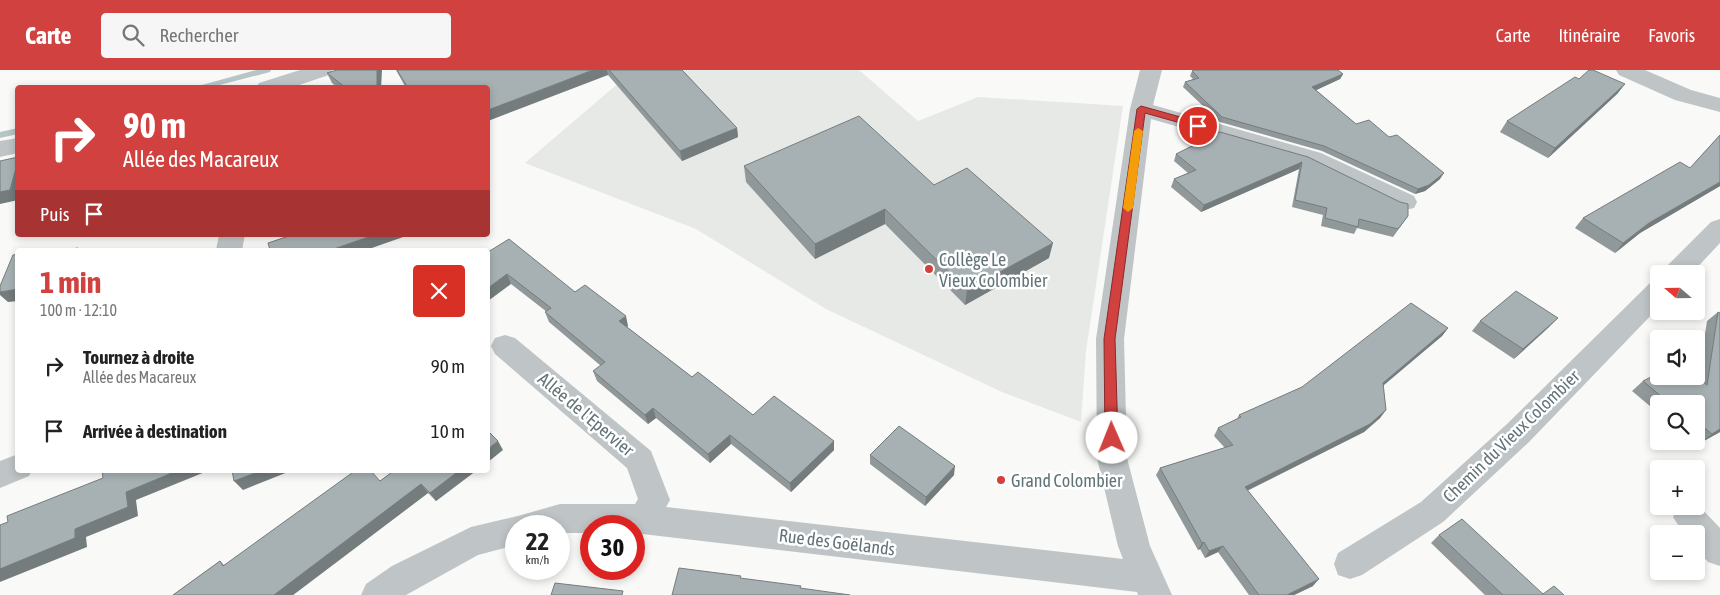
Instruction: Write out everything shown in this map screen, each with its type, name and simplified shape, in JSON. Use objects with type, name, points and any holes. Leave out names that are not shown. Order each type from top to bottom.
[{"type":"street","points":[[276,85],[321,70]]},
{"type":"street","points":[[1150,586],[1134,546],[1112,458],[1110,339],[1141,109],[1152,70]]},
{"type":"street","points":[[1627,70],[1683,95],[1720,105]]},
{"type":"street","points":[[1141,109],[1313,158],[1405,202]]},
{"type":"street","points":[[0,149],[15,146]]},
{"type":"street","points":[[1684,265],[1720,228]]},
{"type":"street","name":"Chemin du Vieux Colombier","points":[[1350,564],[1432,512],[1518,433],[1650,299]]},
{"type":"street","name":"Allée de l'Epervier","points":[[505,346],[640,460],[654,500],[645,518]]},
{"type":"street","points":[[0,475],[15,468]]},
{"type":"street","points":[[1689,517],[1720,551]]},
{"type":"street","name":"Rue des Goëlands","points":[[645,520],[1150,586]]},
{"type":"street","points":[[400,589],[471,542],[505,533]]},
{"type":"shaded area","name":"Collège Le Vieux Colombier","points":[[658,70],[859,70],[918,121],[978,97],[1123,106],[1086,351],[1081,422],[1002,392],[826,309],[696,229],[525,163],[615,86]]},
{"type":"building","points":[[337,70],[377,70],[377,85],[342,85],[327,73]]},
{"type":"building","points":[[397,70],[593,70],[490,109],[490,85],[406,85]]},
{"type":"building","points":[[609,70],[682,70],[737,128],[680,151]]},
{"type":"building","points":[[1338,70],[1343,74],[1312,87],[1356,124],[1369,120],[1389,137],[1397,135],[1444,173],[1429,185],[1418,189],[1324,146],[1222,117],[1185,82],[1199,78],[1192,71]]},
{"type":"building","points":[[1589,70],[1625,84],[1555,148],[1507,121],[1575,77],[1579,79]]},
{"type":"building","points":[[859,116],[934,185],[967,168],[1053,243],[967,290],[885,209],[815,244],[744,166]]},
{"type":"building","points":[[1220,132],[1308,157],[1400,202],[1408,204],[1408,216],[1398,229],[1359,219],[1358,227],[1325,218],[1327,208],[1295,200],[1302,162],[1204,205],[1174,179],[1196,170],[1176,154]]},
{"type":"building","points":[[1720,135],[1720,182],[1649,223],[1623,243],[1583,218],[1680,162],[1690,168]]},
{"type":"building","points":[[15,158],[15,172],[10,190],[0,192],[0,161]]},
{"type":"building","points":[[286,237],[368,237],[337,248],[269,248],[268,243]]},
{"type":"building","points":[[509,239],[575,292],[585,285],[626,316],[619,321],[692,377],[698,372],[753,415],[774,396],[834,441],[790,483],[730,435],[708,454],[653,408],[645,415],[593,371],[605,362],[545,312],[551,308],[507,274],[490,287],[490,251]]},
{"type":"building","points":[[13,255],[15,255],[15,290],[0,292],[0,286]]},
{"type":"building","points":[[1516,291],[1558,318],[1523,349],[1480,321]]},
{"type":"building","points":[[1411,303],[1448,328],[1383,383],[1386,410],[1370,424],[1245,487],[1319,579],[1287,595],[1259,595],[1223,546],[1209,551],[1204,542],[1202,543],[1160,468],[1233,445],[1218,428],[1241,417],[1239,415],[1302,387]]},
{"type":"building","points":[[1718,312],[1720,313],[1720,429],[1712,434],[1705,428],[1705,395],[1660,395],[1643,381],[1650,378],[1650,385],[1705,385],[1705,383],[1707,385]]},
{"type":"building","points":[[899,426],[955,466],[926,497],[870,455]]},
{"type":"building","points":[[490,433],[498,441],[490,447]]},
{"type":"building","points":[[102,473],[172,473],[126,492],[128,507],[75,529],[75,538],[0,569],[0,525],[8,522],[7,516],[103,478]]},
{"type":"building","points":[[233,473],[255,473],[234,481]]},
{"type":"building","points":[[352,473],[373,473],[380,481],[391,473],[456,473],[430,493],[421,484],[274,595],[173,595],[220,561],[223,566]]},
{"type":"building","points":[[1462,519],[1543,594],[1554,586],[1564,595],[1503,595],[1439,535]]},
{"type":"building","points":[[679,568],[741,576],[740,578],[850,595],[672,595]]},
{"type":"building","points":[[555,583],[623,591],[622,595],[551,595]]},
{"type":"waterway","points":[[207,85],[267,70]]},
{"type":"waterway","points":[[0,135],[15,132]]},
{"type":"slow traffic","points":[[1128,208],[1138,131]]},
{"type":"place","name":"Collège Le Vieux Colombier","points":[[929,269]]},
{"type":"place","name":"Grand Colombier","points":[[1001,480]]},
{"type":"route","points":[[1112,438],[1110,339],[1141,109],[1198,126]]}]
